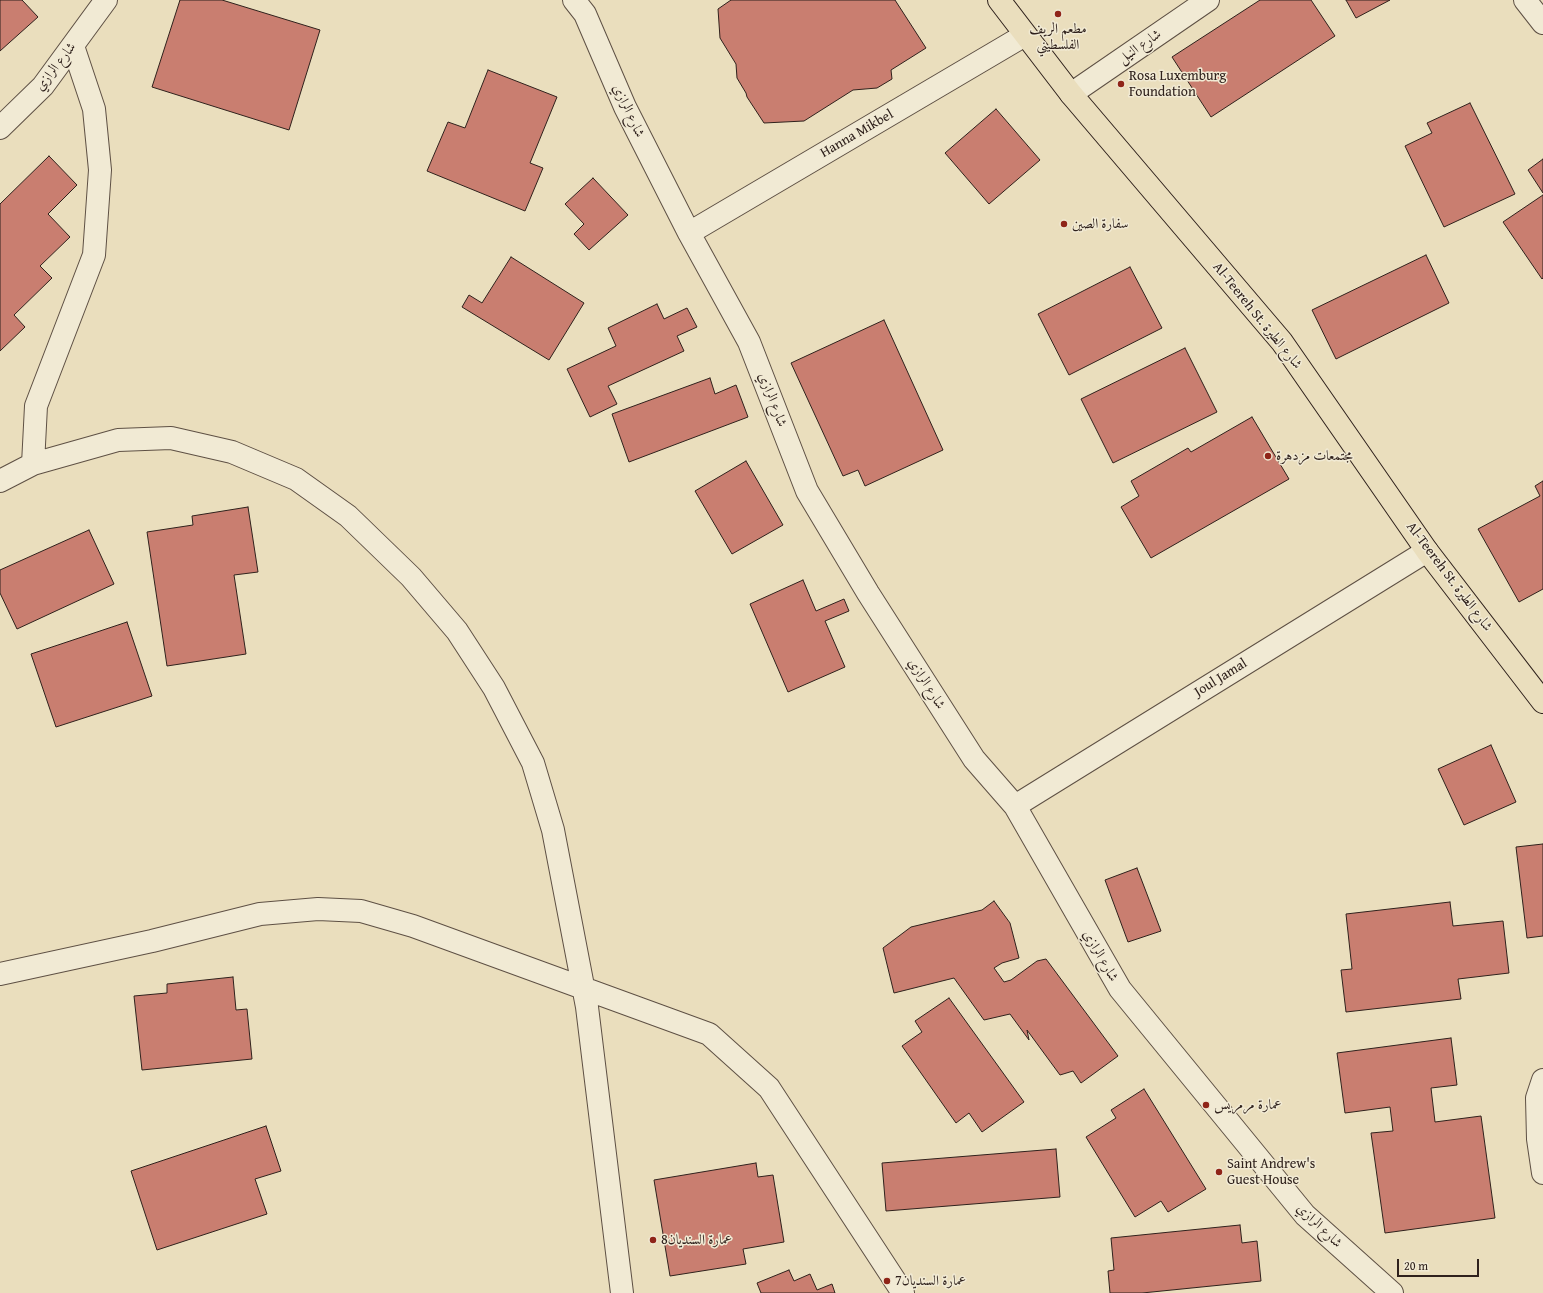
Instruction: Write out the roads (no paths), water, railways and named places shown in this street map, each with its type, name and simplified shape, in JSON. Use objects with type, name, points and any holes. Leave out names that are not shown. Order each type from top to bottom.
[{"type":"main road","name":"Al-Teereh St. شارع الطيرة","points":[[999,0],[1071,94],[1282,342],[1427,551],[1543,702]]},
{"type":"street","name":"شارع الرازي","points":[[0,128],[44,86],[106,0]]},
{"type":"street","name":"شارع النيل","points":[[1071,94],[1208,0]]},
{"type":"street","points":[[1525,0],[1543,23]]},
{"type":"street","name":"شارع الرازي","points":[[584,5],[625,107],[689,233],[749,342],[807,491],[868,593],[974,759],[1015,806],[1120,989],[1305,1215],[1392,1293]]},
{"type":"street","name":"Hanna Mikbel","points":[[689,233],[1026,36]]},
{"type":"street","points":[[33,464],[36,406],[94,256],[100,170],[94,109],[73,46]]},
{"type":"street","points":[[0,481],[33,464],[118,440],[171,438],[232,452],[296,479],[348,516],[411,577],[457,631],[494,688],[533,763],[553,830],[587,1007],[622,1293]]},
{"type":"street","name":"Joul Jamal","points":[[1015,806],[1427,551]]},
{"type":"street","points":[[0,974],[152,941],[260,914],[318,909],[361,911],[413,926],[709,1034],[769,1088],[903,1293]]},
{"type":"street","points":[[1543,1080],[1537,1098],[1538,1139],[1543,1173]]},
{"type":"place","name":"مطعم الريف الفلسطيني","points":[[1058,14]]},
{"type":"place","name":"Rosa Luxemburg Foundation","points":[[1121,84]]},
{"type":"place","name":"سفارة الصين","points":[[1064,224]]},
{"type":"place","name":"مجتمعات مزدهرة","points":[[1268,456]]},
{"type":"place","name":"عمارة مرمريس","points":[[1206,1105]]},
{"type":"place","name":"Saint Andrew's Guest House","points":[[1219,1172]]},
{"type":"place","name":"عمارة السنديان8","points":[[653,1240]]},
{"type":"place","name":"عمارة السنديان7","points":[[887,1281]]}]
